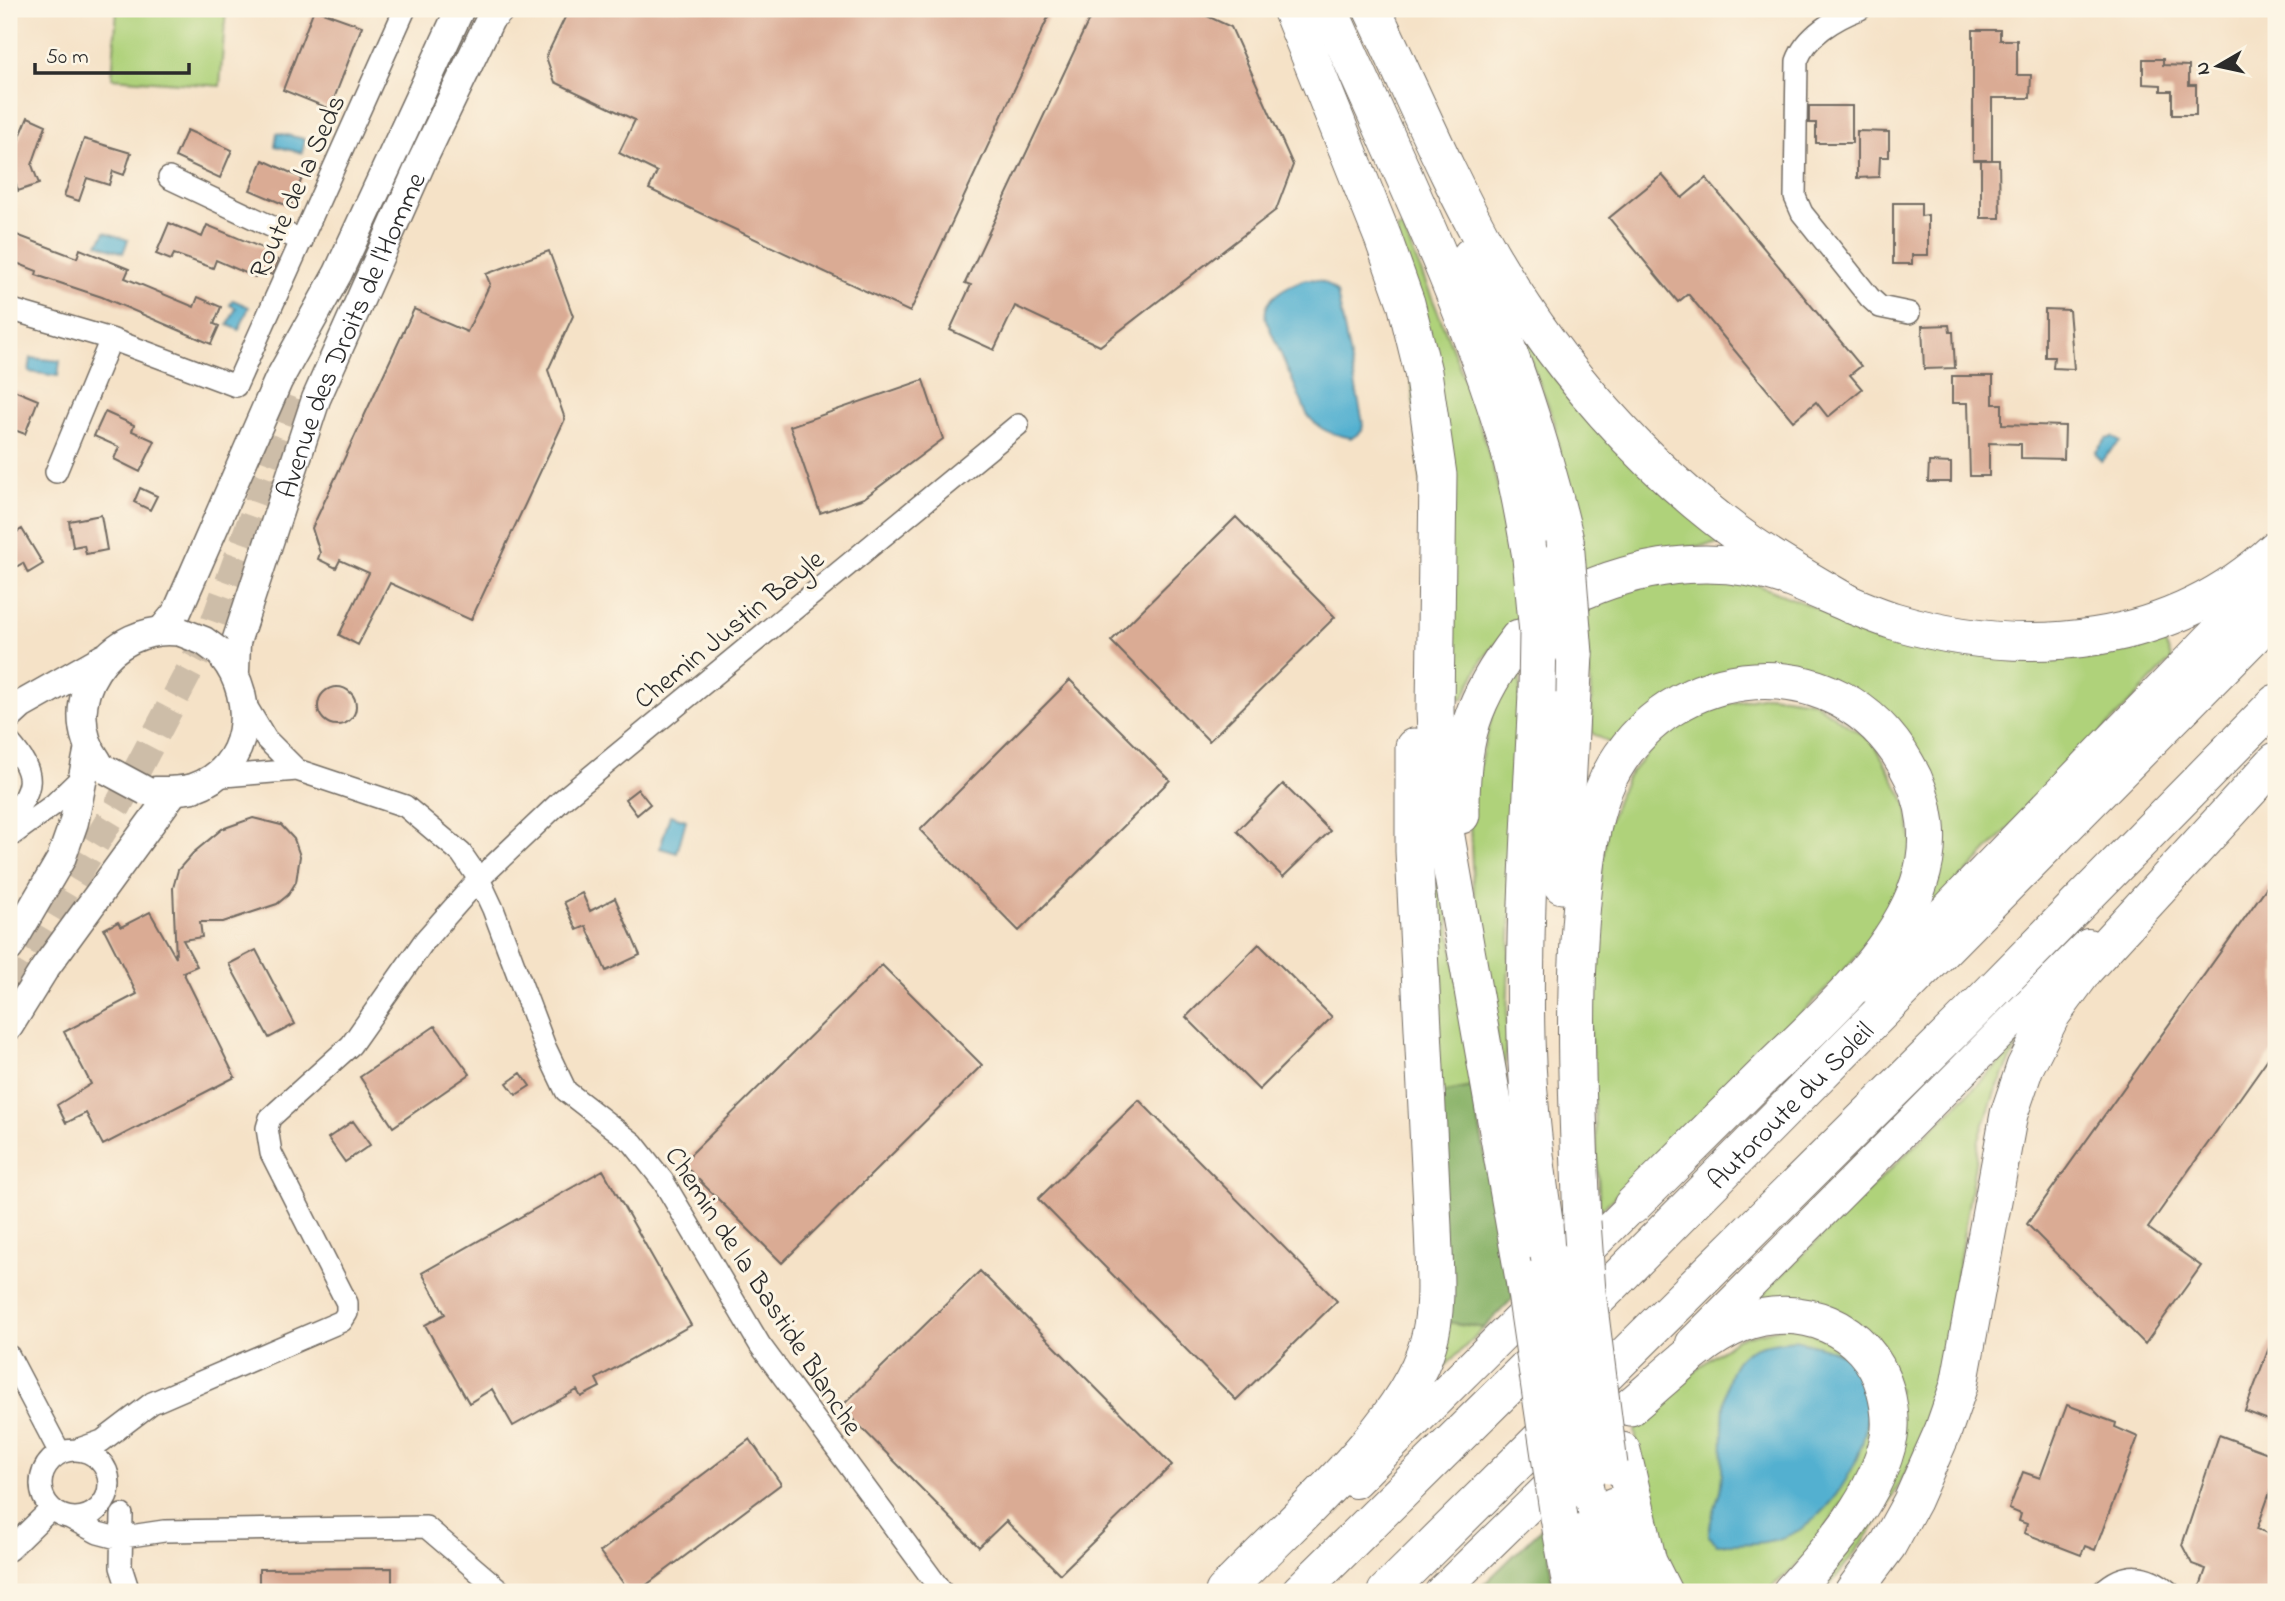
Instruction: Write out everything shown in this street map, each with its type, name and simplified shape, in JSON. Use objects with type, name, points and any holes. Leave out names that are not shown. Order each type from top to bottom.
[{"type":"highway","points":[[1279,9],[1358,178]]},
{"type":"highway","points":[[1291,9],[1406,303],[1423,372],[1438,475],[1435,710],[1439,797],[1496,1122],[1536,1267],[1605,1469],[1663,1592]]},
{"type":"highway","points":[[1329,9],[1442,268],[1487,384],[1516,475],[1531,556],[1538,633],[1525,954],[1526,1040],[1536,1170],[1536,1267],[1566,1592]]},
{"type":"highway","points":[[1369,9],[1526,396],[1542,443],[1565,540],[1574,654],[1558,993],[1560,1090],[1595,1353],[1605,1469],[1625,1592]]},
{"type":"highway","points":[[1369,9],[1489,250],[1559,358],[1637,447],[1713,515],[1786,567],[1851,605]]},
{"type":"highway","points":[[1224,1592],[1388,1419],[1419,1368],[1429,1341],[1434,1280],[1433,1227],[1413,784],[1425,504],[1423,372]]},
{"type":"highway","points":[[1585,590],[1611,579],[1654,568],[1716,564],[1758,569],[1892,620],[1969,638],[2028,643],[2097,638],[2135,630],[2169,618],[2219,592],[2276,550]]},
{"type":"highway","name":"Autoroute du Soleil","points":[[1300,1592],[1623,1273],[2276,613]]},
{"type":"highway","points":[[1496,1122],[1465,878],[1461,794],[1465,740],[1475,707],[1519,638]]},
{"type":"highway","points":[[1579,1225],[1578,948],[1592,827],[1609,779],[1644,729],[1656,717],[1697,694],[1764,679],[1789,681],[1844,700],[1878,726],[1897,748],[1914,777],[1927,821],[1927,843],[1919,883],[1904,916],[1877,958],[1805,1035],[1632,1206]]},
{"type":"highway","points":[[1386,1592],[1943,1042],[2276,704]]},
{"type":"highway","points":[[1853,1592],[1888,1545],[1912,1501],[1943,1431],[1959,1385],[2009,1114],[2025,1067],[2052,1014],[2085,969],[2276,758]]},
{"type":"highway","points":[[1630,1407],[1719,1336],[1740,1324],[1767,1317],[1790,1315],[1827,1322],[1862,1345],[1881,1377],[1889,1405],[1889,1435],[1878,1472],[1854,1515],[1791,1592]]},
{"type":"highway","points":[[1598,1592],[1605,1469]]},
{"type":"highway","points":[[1559,1517],[1572,1592]]},
{"type":"main road","name":"Avenue des Droits de l'Homme","points":[[172,631],[177,612],[278,381],[338,273],[396,150],[486,9]]},
{"type":"main road","name":"Avenue des Droits de l'Homme","points":[[227,662],[236,642],[316,399],[486,9]]},
{"type":"main road","points":[[396,150],[299,390],[422,161]]},
{"type":"main road","points":[[1243,1592],[1632,1206],[1908,949],[2276,570]]},
{"type":"main road","points":[[15,710],[137,637],[172,631],[204,641],[227,662],[244,704],[244,727],[240,746],[230,763],[195,787],[160,791],[96,773]]},
{"type":"main road","points":[[9,948],[61,859],[96,773],[87,738],[84,701],[92,675],[106,656]]},
{"type":"main road","points":[[15,710],[59,707],[76,717],[87,738]]},
{"type":"main road","points":[[1441,1592],[1630,1407],[2276,758]]},
{"type":"main road","points":[[9,1026],[160,791]]},
{"type":"street","name":"Route de la Seds","points":[[111,339],[236,386],[405,9]]},
{"type":"street","points":[[1860,9],[1845,14],[1821,31],[1802,47],[1797,61],[1794,197],[1802,214],[1870,298],[1880,307],[1909,313]]},
{"type":"street","points":[[169,178],[302,241]]},
{"type":"street","points":[[9,309],[111,339],[56,472]]},
{"type":"street","name":"Chemin Justin Bayle","points":[[123,1427],[135,1413],[152,1403],[342,1321],[347,1313],[347,1303],[271,1153],[267,1128],[276,1111],[351,1045],[425,940],[479,879],[561,801],[1018,425]]},
{"type":"street","points":[[244,704],[266,739],[297,770]]},
{"type":"street","points":[[9,742],[27,766],[31,785],[25,800],[9,820]]},
{"type":"street","points":[[212,776],[297,770]]},
{"type":"street","name":"Chemin de la Bastide Blanche","points":[[297,770],[405,806],[461,853],[479,879],[545,1047],[566,1091],[633,1143],[663,1181],[760,1345],[942,1592]]},
{"type":"street","points":[[9,837],[96,773]]},
{"type":"street","points":[[9,1356],[69,1451],[96,1457],[109,1482],[122,1515],[124,1537],[121,1567],[129,1592]]},
{"type":"street","points":[[123,1427],[102,1441],[69,1451],[47,1464],[40,1482],[41,1492],[61,1513],[98,1533],[124,1537],[164,1531],[426,1527],[502,1592]]},
{"type":"street","points":[[61,1513],[80,1518],[99,1508],[109,1482],[112,1452],[123,1427]]},
{"type":"street","points":[[9,1550],[61,1513]]},
{"type":"street","points":[[122,1515],[136,1524],[164,1531]]},
{"type":"street","points":[[2102,1592],[2120,1579],[2142,1576],[2158,1582],[2169,1592]]},
{"type":"green space","points":[[117,9],[226,9],[220,86],[112,78]]},
{"type":"green space","points":[[1402,227],[1442,321],[1477,417],[1505,514],[1514,565],[1520,616],[1482,660],[1463,699],[1441,689],[1397,229]]},
{"type":"green space","points":[[1531,335],[1721,538],[1717,544],[1682,548],[1581,575],[1554,421],[1522,338]]},
{"type":"green space","points":[[1745,580],[1842,618],[2161,635],[2172,659],[1915,926],[1928,774],[1769,667],[1611,744],[1592,733],[1584,603],[1638,583]]},
{"type":"green space","points":[[1521,658],[1504,1090],[1473,884],[1469,804],[1500,685]]},
{"type":"green space","points":[[1770,695],[1812,701],[1874,743],[1907,804],[1912,843],[1901,884],[1880,927],[1840,976],[1600,1211],[1588,987],[1607,826],[1625,780],[1653,746],[1690,717],[1727,704]]},
{"type":"green space","points":[[1427,762],[1472,1087],[1437,1094]]},
{"type":"green space","points":[[2018,1045],[1995,1092],[1979,1139],[1939,1386],[1915,1456],[1880,1519],[1825,1592],[1801,1592],[1899,1389],[1781,1299],[1759,1297]]},
{"type":"green space","points":[[1472,1087],[1513,1298],[1484,1328],[1442,1321],[1437,1094]]},
{"type":"green space","points":[[1442,1321],[1484,1328],[1432,1379]]},
{"type":"green space","points":[[1791,1325],[1850,1348],[1877,1395],[1871,1459],[1807,1556],[1766,1592],[1688,1592],[1664,1557],[1655,1537],[1644,1494],[1635,1430],[1702,1365],[1736,1339]]},
{"type":"green space","points":[[1546,1524],[1553,1592],[1476,1592]]},
{"type":"water","points":[[277,133],[305,139],[302,153],[275,146]]},
{"type":"water","points":[[105,232],[128,240],[123,253],[98,244]]},
{"type":"water","points":[[1306,279],[1323,282],[1337,293],[1363,423],[1362,431],[1352,438],[1326,431],[1307,414],[1266,320],[1268,305],[1277,293]]},
{"type":"water","points":[[233,300],[249,307],[239,330],[228,325],[236,308],[230,305]]},
{"type":"water","points":[[31,358],[60,361],[58,376],[29,372]]},
{"type":"water","points":[[2113,437],[2120,442],[2101,461],[2095,453],[2106,439]]},
{"type":"water","points":[[670,815],[686,820],[677,853],[660,848]]},
{"type":"water","points":[[1794,1340],[1842,1354],[1854,1364],[1864,1385],[1867,1407],[1865,1431],[1858,1455],[1834,1498],[1801,1529],[1771,1541],[1717,1544],[1709,1536],[1709,1530],[1722,1476],[1724,1402],[1732,1369],[1744,1353],[1765,1344]]},
{"type":"building","points":[[314,9],[362,26],[330,109],[283,90]]},
{"type":"building","points":[[569,9],[1052,9],[910,312],[649,189],[657,172],[619,153],[635,120],[555,82],[546,57]]},
{"type":"building","points":[[1094,9],[1192,9],[1231,27],[1293,165],[1276,210],[1100,346],[1015,306],[994,350],[950,330],[971,285],[965,283]]},
{"type":"building","points":[[1973,30],[2000,30],[2000,40],[2017,40],[2017,75],[2031,75],[2030,98],[1992,98],[1992,160],[1973,160]]},
{"type":"building","points":[[2143,59],[2163,59],[2163,65],[2189,66],[2189,85],[2196,85],[2196,115],[2172,115],[2172,91],[2161,91],[2161,85],[2143,84]]},
{"type":"building","points":[[1809,106],[1852,106],[1852,143],[1816,143],[1816,123],[1809,123]]},
{"type":"building","points":[[28,117],[46,125],[32,165],[39,184],[18,191],[9,163]]},
{"type":"building","points":[[187,130],[232,150],[220,178],[175,157]]},
{"type":"building","points":[[1857,131],[1889,132],[1889,157],[1880,157],[1879,177],[1857,178]]},
{"type":"building","points":[[84,139],[131,153],[124,175],[113,171],[109,185],[87,178],[79,201],[64,196]]},
{"type":"building","points":[[263,160],[302,178],[290,207],[250,190]]},
{"type":"building","points":[[1981,160],[1999,160],[2000,218],[1981,218]]},
{"type":"building","points":[[1662,175],[1682,198],[1706,178],[1861,366],[1850,375],[1862,389],[1828,417],[1816,402],[1793,421],[1688,294],[1678,302],[1609,218]]},
{"type":"building","points":[[1893,203],[1921,203],[1921,216],[1928,215],[1928,255],[1912,255],[1912,264],[1893,264]]},
{"type":"building","points":[[169,223],[202,237],[207,225],[267,250],[265,255],[278,260],[272,275],[259,269],[255,277],[216,260],[213,268],[174,254],[171,260],[156,254]]},
{"type":"building","points":[[9,232],[77,258],[80,249],[129,269],[125,278],[194,307],[198,297],[221,307],[214,324],[219,326],[211,344],[102,297],[36,275],[37,271],[9,260]]},
{"type":"building","points":[[549,251],[573,316],[548,370],[565,419],[471,620],[390,583],[358,645],[339,635],[369,573],[340,560],[336,568],[318,559],[320,553],[312,528],[414,309],[467,332],[490,284],[486,274]]},
{"type":"building","points":[[2045,309],[2069,310],[2074,369],[2053,368],[2054,357],[2045,357]]},
{"type":"building","points":[[1949,325],[1950,332],[1953,332],[1955,368],[1924,369],[1922,326]]},
{"type":"building","points":[[1952,376],[1993,376],[1993,404],[2002,404],[2002,424],[2065,426],[2064,459],[2021,458],[2021,444],[1989,443],[1989,476],[1970,476],[1968,403],[1952,403]]},
{"type":"building","points":[[923,380],[943,439],[864,498],[820,513],[790,426]]},
{"type":"building","points":[[9,388],[38,400],[25,434],[9,428]]},
{"type":"building","points":[[105,412],[134,425],[132,431],[155,441],[140,472],[114,459],[119,447],[94,436]]},
{"type":"building","points":[[1929,462],[1951,463],[1951,482],[1928,482]]},
{"type":"building","points":[[140,488],[157,496],[150,510],[134,502]]},
{"type":"building","points":[[101,515],[107,550],[86,554],[84,545],[73,547],[69,521]]},
{"type":"building","points":[[1236,517],[1335,617],[1209,741],[1111,641]]},
{"type":"building","points":[[22,529],[43,564],[28,573],[23,563],[9,571],[9,537]]},
{"type":"building","points":[[1070,680],[1170,780],[1019,931],[920,830]]},
{"type":"building","points":[[337,687],[350,693],[356,706],[350,719],[337,725],[324,719],[318,706],[324,693]]},
{"type":"building","points":[[1283,784],[1330,831],[1283,877],[1237,831]]},
{"type":"building","points":[[638,789],[650,804],[637,815],[625,799]]},
{"type":"building","points":[[253,818],[281,825],[294,839],[300,856],[296,882],[288,895],[277,904],[223,922],[200,922],[202,937],[183,940],[197,966],[183,972],[235,1077],[103,1145],[86,1113],[66,1123],[57,1105],[91,1084],[64,1032],[137,994],[104,929],[118,922],[121,927],[150,912],[176,958],[173,888],[178,870],[193,853],[222,829]]},
{"type":"building","points":[[2276,874],[2276,1047],[2148,1228],[2201,1266],[2145,1344],[2027,1224]]},
{"type":"building","points":[[582,893],[590,911],[615,898],[640,955],[606,971],[586,926],[577,930],[564,902]]},
{"type":"building","points":[[1259,944],[1332,1017],[1259,1090],[1186,1017]]},
{"type":"building","points":[[256,950],[295,1024],[269,1038],[229,964]]},
{"type":"building","points":[[882,965],[982,1065],[782,1263],[682,1163]]},
{"type":"building","points":[[435,1026],[470,1074],[393,1127],[360,1077]]},
{"type":"building","points":[[521,1073],[530,1086],[516,1095],[507,1083]]},
{"type":"building","points":[[1139,1100],[1337,1301],[1236,1400],[1038,1199]]},
{"type":"building","points":[[353,1121],[370,1145],[345,1162],[328,1138]]},
{"type":"building","points":[[603,1170],[691,1325],[596,1379],[600,1387],[581,1397],[577,1390],[513,1426],[492,1389],[469,1403],[425,1325],[445,1314],[422,1273]]},
{"type":"building","points":[[980,1271],[1172,1465],[1060,1574],[1006,1521],[979,1547],[841,1407]]},
{"type":"building","points":[[2276,1332],[2276,1423],[2245,1411]]},
{"type":"building","points":[[2067,1405],[2116,1423],[2115,1427],[2138,1437],[2095,1550],[2085,1546],[2081,1555],[2024,1533],[2027,1524],[2019,1521],[2021,1514],[2009,1509],[2023,1472],[2040,1478]]},
{"type":"building","points":[[2219,1435],[2276,1456],[2276,1475],[2257,1529],[2276,1536],[2276,1592],[2198,1592],[2206,1569],[2192,1564],[2182,1545]]},
{"type":"building","points":[[750,1439],[781,1484],[637,1592],[630,1592],[600,1552]]},
{"type":"building","points":[[392,1568],[392,1592],[259,1592],[259,1569]]},
{"type":"tunnel","points":[[9,988],[119,804],[213,626],[299,390]]}]
